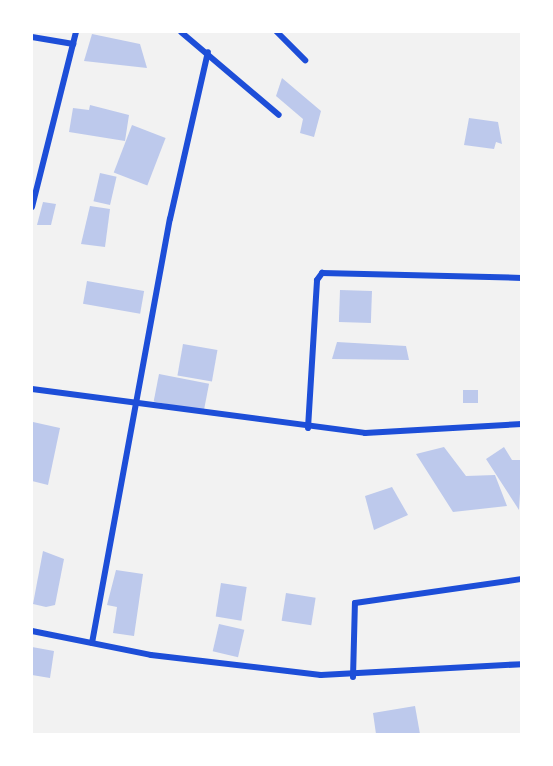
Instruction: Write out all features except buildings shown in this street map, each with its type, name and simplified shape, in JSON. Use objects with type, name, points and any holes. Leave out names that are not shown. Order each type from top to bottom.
[{"type":"street","points":[[32,207],[76,32]]},
{"type":"street","points":[[181,32],[208,52],[279,115]]},
{"type":"street","points":[[277,32],[305,60]]},
{"type":"street","points":[[32,37],[73,44]]},
{"type":"street","points":[[92,643],[138,406],[170,219],[208,52]]},
{"type":"street","points":[[308,428],[322,273],[522,278]]},
{"type":"street","points":[[32,388],[138,406],[365,433],[522,424]]},
{"type":"street","points":[[353,677],[355,603],[522,579]]},
{"type":"street","points":[[32,631],[151,655],[353,677],[522,664]]}]
